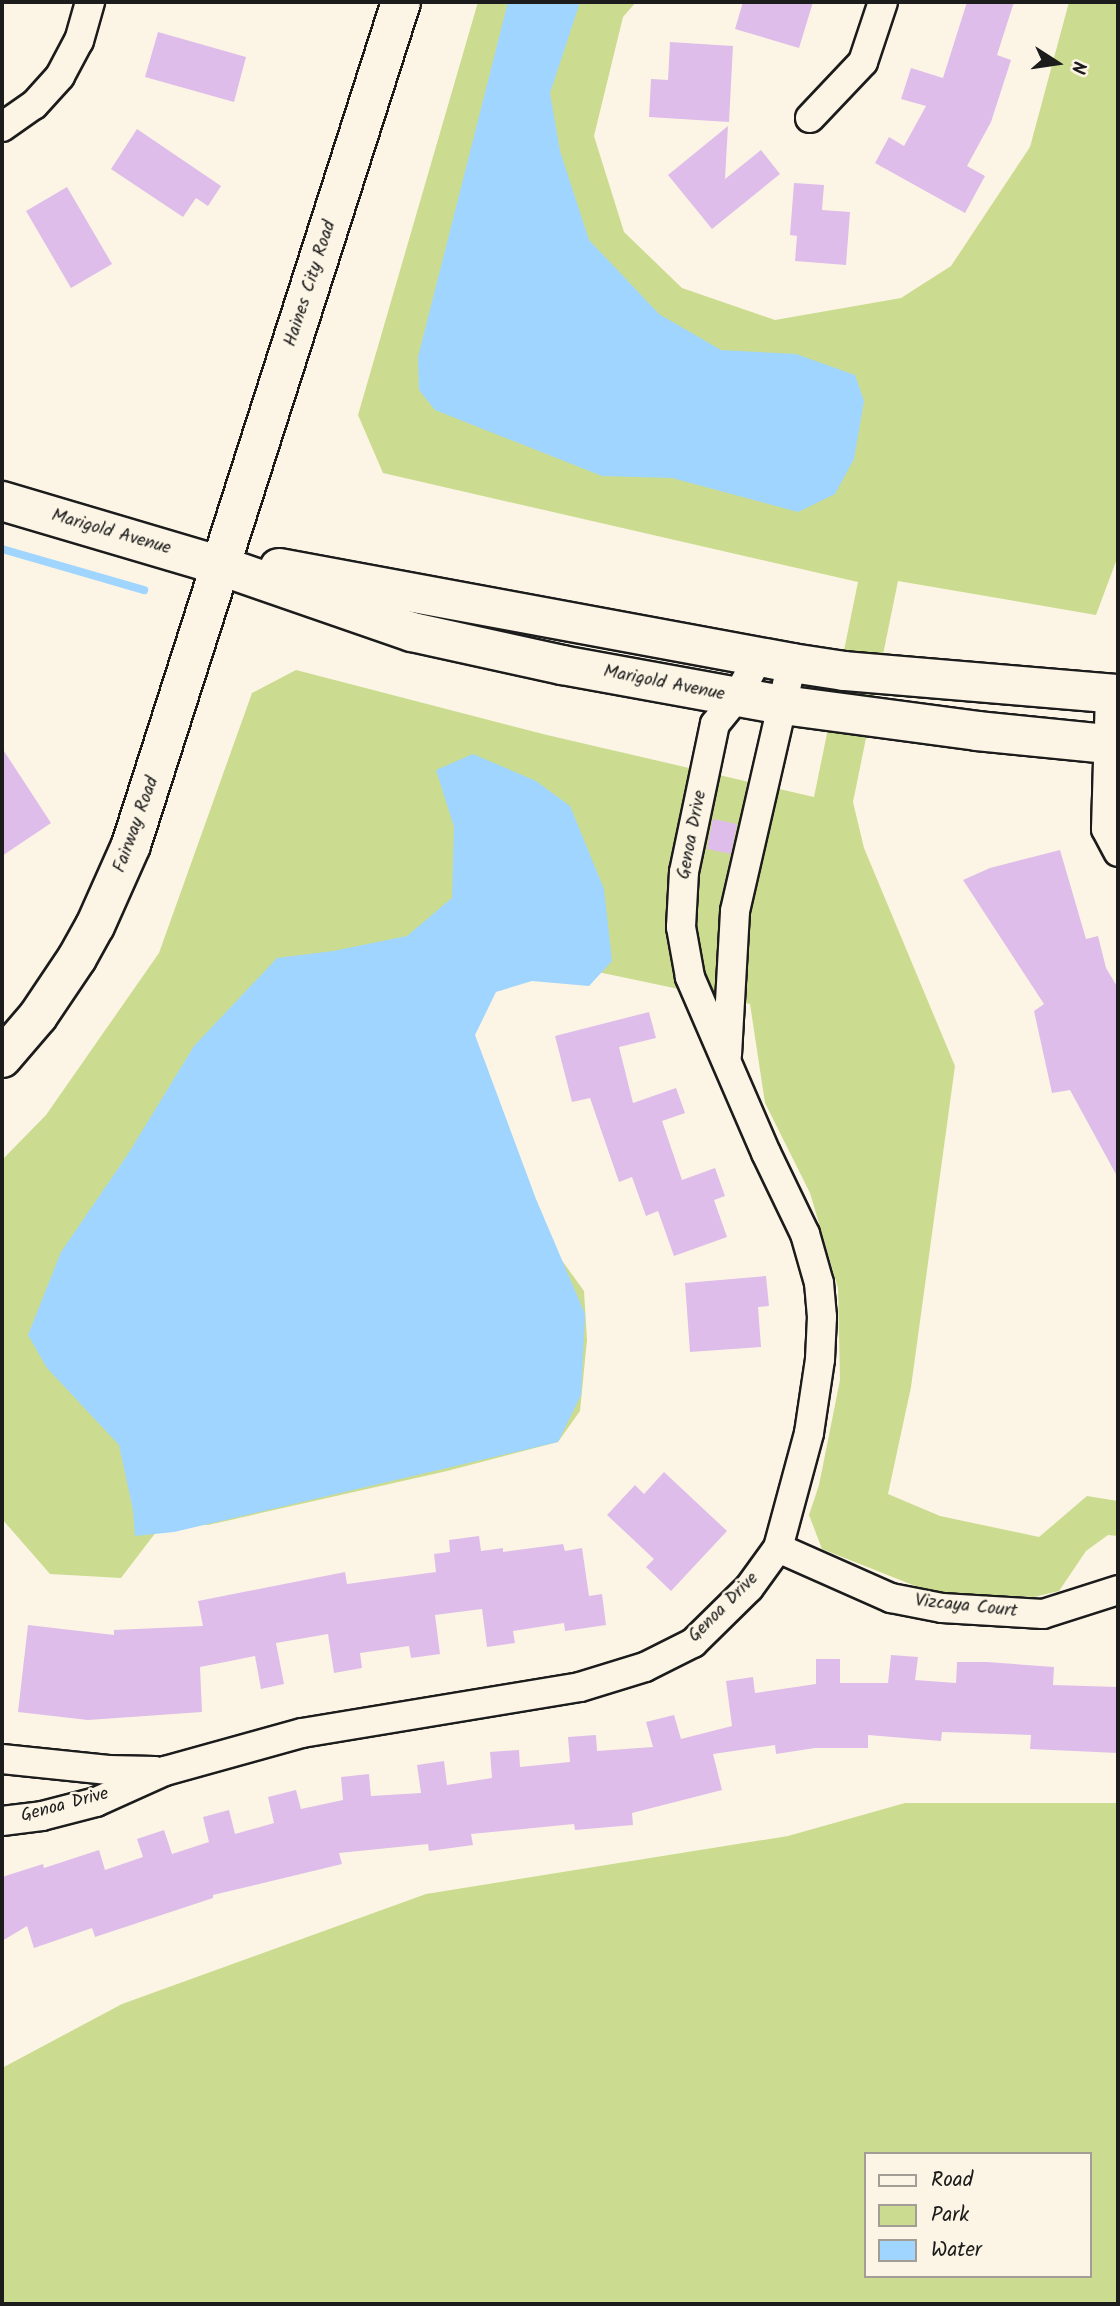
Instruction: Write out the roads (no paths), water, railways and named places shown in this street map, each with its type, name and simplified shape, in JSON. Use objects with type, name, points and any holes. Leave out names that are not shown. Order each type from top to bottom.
[{"type":"main road","name":"Haines City Road","points":[[221,566],[401,2]]},
{"type":"main road","name":"Marigold Avenue","points":[[2,501],[221,566],[412,632],[562,665],[783,705],[977,731],[1113,744]]},
{"type":"main road","name":"Marigold Avenue","points":[[221,566],[285,568],[776,660],[883,674],[1114,694]]},
{"type":"main road","name":"Fairway Road","points":[[2,1058],[59,986],[95,926],[113,889],[147,798],[221,566]]},
{"type":"street","points":[[2,127],[34,105],[60,76],[79,41],[90,2]]},
{"type":"street","points":[[810,118],[863,62],[883,2]]},
{"type":"street","name":"Genoa Drive","points":[[2,1821],[42,1816],[96,1802],[165,1771],[302,1733],[580,1687],[645,1667],[693,1643],[749,1588],[778,1548],[809,1433],[820,1359],[820,1294],[806,1234],[690,977],[681,927],[684,872],[715,724],[736,698],[776,660]]},
{"type":"street","name":"Genoa Drive","points":[[726,1061],[735,911],[783,705],[776,660]]},
{"type":"street","points":[[1114,694],[1107,829],[1118,852]]},
{"type":"street","name":"Vizcaya Court","points":[[778,1548],[891,1598],[942,1608],[1043,1614],[1118,1590]]},
{"type":"street","name":"Genoa Drive","points":[[2,1759],[108,1770],[165,1771]]},
{"type":"water","points":[[508,2],[580,2],[550,93],[560,151],[589,240],[659,314],[721,350],[796,354],[855,375],[864,401],[854,459],[835,494],[798,512],[672,478],[602,476],[435,410],[419,390],[418,357]]},
{"type":"water","points":[[473,754],[536,781],[570,806],[604,889],[612,961],[589,986],[532,981],[496,992],[475,1035],[536,1199],[585,1314],[581,1395],[558,1442],[174,1532],[135,1536],[133,1510],[119,1445],[47,1368],[28,1335],[61,1252],[128,1154],[194,1046],[277,958],[333,951],[407,936],[452,898],[454,827],[436,770]]},
{"type":"waterway","points":[[2,549],[144,590]]}]
